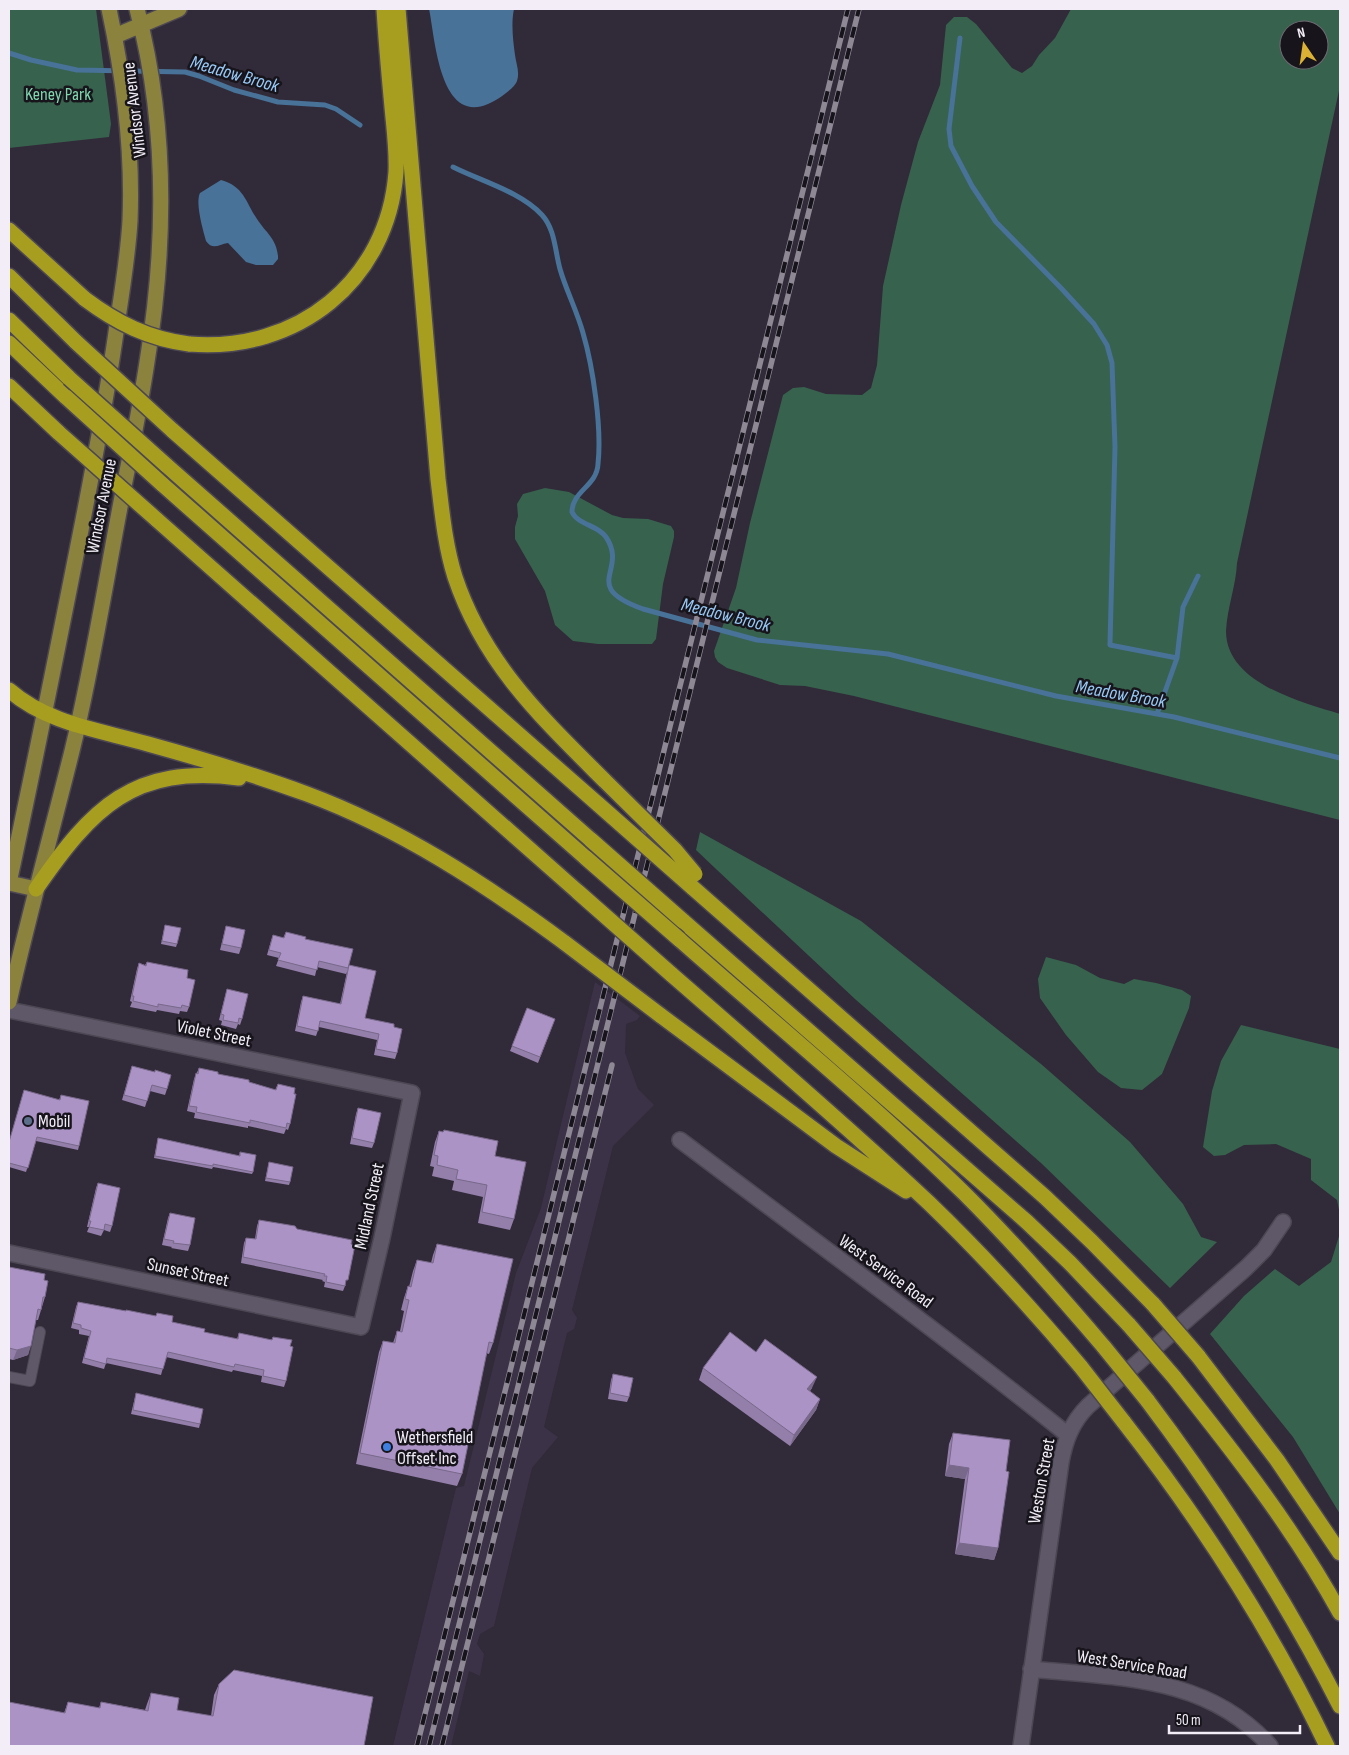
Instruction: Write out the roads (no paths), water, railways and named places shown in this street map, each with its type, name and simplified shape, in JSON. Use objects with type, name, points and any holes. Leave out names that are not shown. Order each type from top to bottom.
[{"type":"highway","points":[[9,230],[85,299],[109,316],[135,330],[167,341],[223,345],[244,342],[273,335],[315,314],[341,294],[369,258],[387,218],[392,197],[396,172],[395,148],[384,9]]},
{"type":"highway","points":[[398,9],[442,518],[452,565],[472,618],[504,674],[537,713],[668,844],[693,880],[729,919],[1045,1197],[1152,1304],[1198,1356],[1278,1460],[1340,1553]]},
{"type":"highway","points":[[9,276],[76,342],[172,430],[599,805],[693,880]]},
{"type":"highway","points":[[9,320],[166,465],[590,840],[1027,1222],[1070,1263],[1129,1325],[1174,1377],[1223,1439],[1272,1506],[1340,1613]]},
{"type":"highway","points":[[9,344],[162,484],[872,1109],[952,1182],[1022,1252],[1104,1347],[1147,1400],[1199,1470],[1286,1605],[1340,1706]]},
{"type":"highway","points":[[9,386],[156,519],[850,1131],[929,1204],[1018,1295],[1081,1367],[1180,1497],[1245,1597],[1291,1675],[1327,1746]]},
{"type":"highway","points":[[9,690],[30,706],[45,714],[279,784],[367,819],[427,851],[489,889],[565,943],[854,1160],[929,1204]]},
{"type":"highway","points":[[36,888],[91,819],[114,800],[139,787],[169,778],[194,774],[279,784]]},
{"type":"main road","name":"Windsor Avenue","points":[[9,883],[45,714],[104,410],[126,260],[130,221],[130,170],[123,82],[109,9]]},
{"type":"main road","name":"Windsor Avenue","points":[[9,1002],[77,725],[141,398],[153,318],[158,264],[160,185],[158,139],[147,59],[137,9]]},
{"type":"main road","points":[[115,36],[179,9]]},
{"type":"main road","points":[[9,883],[36,888]]},
{"type":"street","name":"Violet Street","points":[[9,1010],[412,1093]]},
{"type":"street","name":"Midland Street","points":[[361,1327],[382,1238],[412,1093]]},
{"type":"street","name":"West Service Road","points":[[680,1140],[929,1326],[1068,1435]]},
{"type":"street","name":"Weston Street","points":[[1021,1746],[1060,1471],[1068,1435],[1074,1423],[1088,1406],[1253,1262],[1274,1237],[1283,1222]]},
{"type":"street","name":"Sunset Street","points":[[9,1253],[361,1327]]},
{"type":"street","name":"West Service Road","points":[[1031,1669],[1149,1682],[1187,1691],[1219,1705],[1236,1715],[1270,1746]]},
{"type":"lane","points":[[9,1376],[30,1381],[40,1332]]},
{"type":"water","points":[[429,9],[514,9],[514,49],[518,68],[516,84],[488,104],[472,107],[459,102],[449,90],[442,74]]},
{"type":"water","points":[[221,180],[235,186],[240,191],[257,219],[273,240],[278,259],[273,265],[256,265],[246,262],[228,243],[211,246],[206,241],[200,217],[199,197],[200,193]]},
{"type":"waterway","points":[[960,38],[949,129],[951,146],[972,186],[996,222],[1094,324],[1107,345],[1112,363],[1115,447],[1110,645],[1177,658],[1157,714]]},
{"type":"waterway","name":"Meadow Brook","points":[[9,53],[77,70],[185,72],[234,90],[278,102],[325,105],[336,109],[360,125]]},
{"type":"waterway","name":"Meadow Brook","points":[[453,167],[512,193],[542,215],[550,227],[560,269],[581,325],[587,347],[598,416],[599,449],[597,472],[576,499],[572,512],[579,520],[598,530],[606,537],[612,549],[609,585],[613,593],[624,601],[643,609],[757,640],[888,654],[1056,696],[1174,717],[1340,758]]},
{"type":"waterway","points":[[1177,658],[1183,607],[1198,576]]},
{"type":"railway","points":[[417,1746],[848,9]]},
{"type":"railway","points":[[429,1746],[859,9]]},
{"type":"railway","points":[[442,1746],[612,1065]]},
{"type":"place","name":"Mobil","points":[[28,1121]]},
{"type":"place","name":"Wethersfield Offset Inc","points":[[387,1447]]},
{"type":"park label","name":"Keney Park","points":[[58,94]]}]
